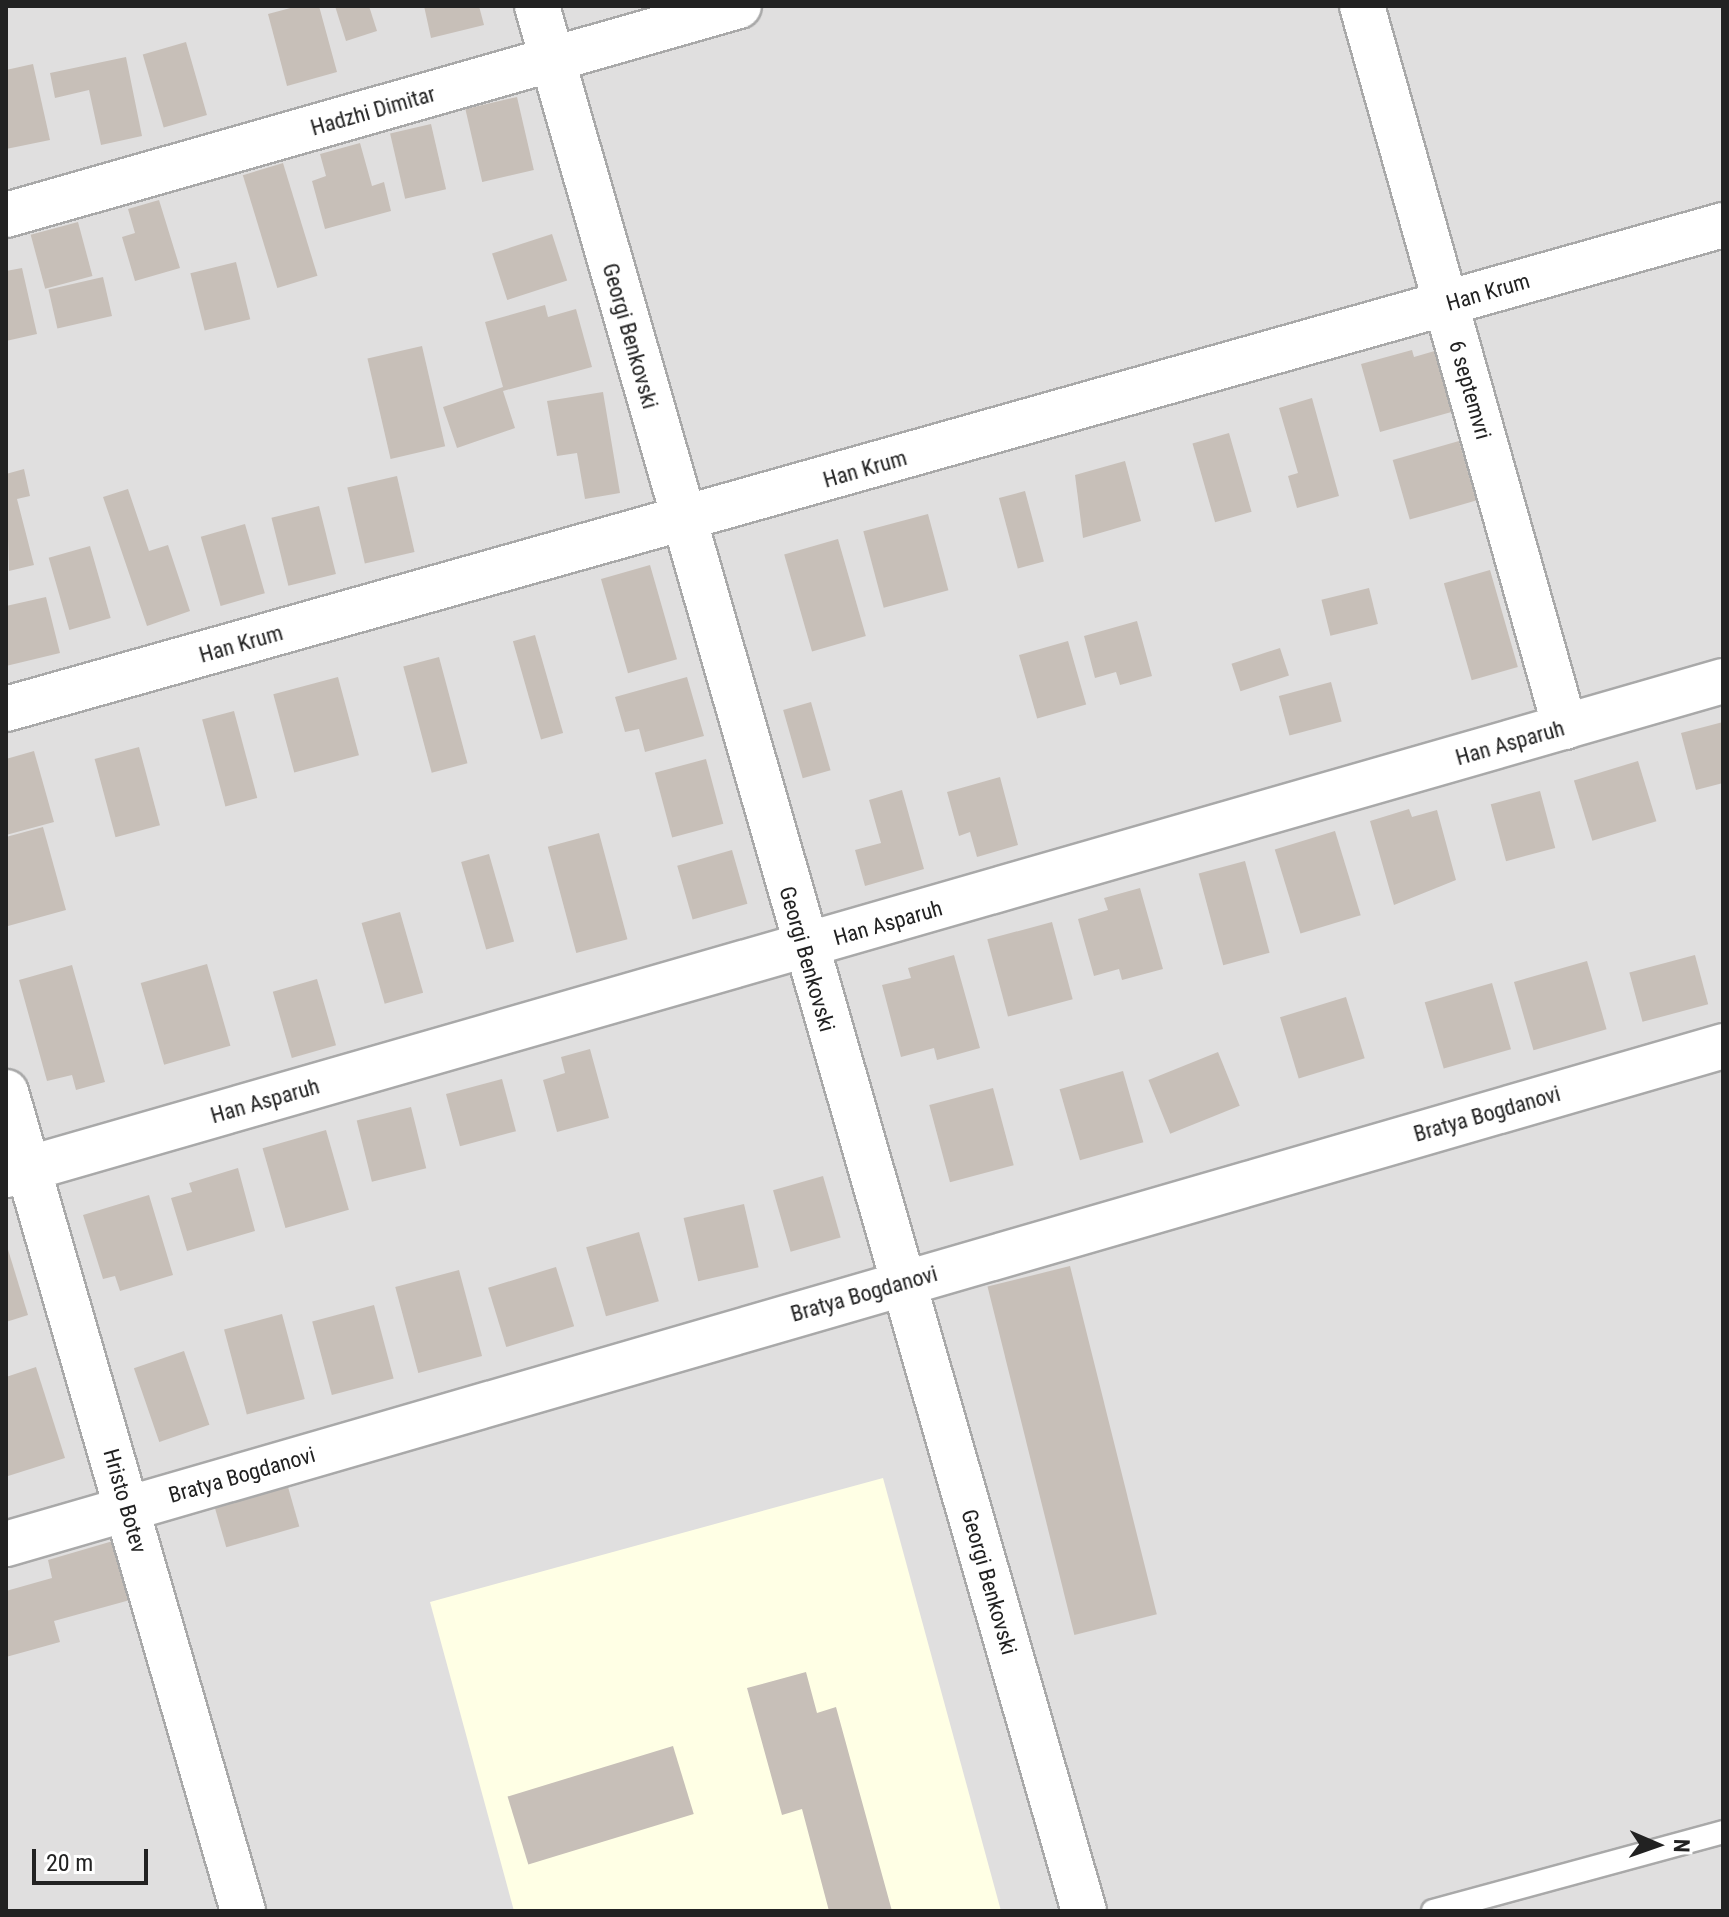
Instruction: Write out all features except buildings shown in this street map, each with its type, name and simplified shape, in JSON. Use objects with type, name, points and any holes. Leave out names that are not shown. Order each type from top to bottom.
[{"type":"street","name":"Georgi Benkovski","points":[[537,6],[681,521],[1084,1911]]},
{"type":"street","name":"Hadzhi Dimitar","points":[[6,215],[739,6]]},
{"type":"street","name":"6 septemvri","points":[[1362,6],[1565,727]]},
{"type":"street","name":"Han Krum","points":[[6,709],[1723,225]]},
{"type":"street","name":"Han Asparuh","points":[[17,1172],[804,948],[1723,681]]},
{"type":"street","name":"Bratya Bogdanovi","points":[[6,1544],[1723,1046]]},
{"type":"street","name":"Hristo Botev","points":[[6,1092],[17,1172],[127,1509],[243,1911]]},
{"type":"lane","points":[[1433,1911],[1723,1832]]},
{"type":"shaded area","points":[[6,6],[1723,6],[1723,1911],[6,1911]]},
{"type":"shaded area","points":[[883,1478],[1001,1911],[514,1911],[430,1602]]}]
